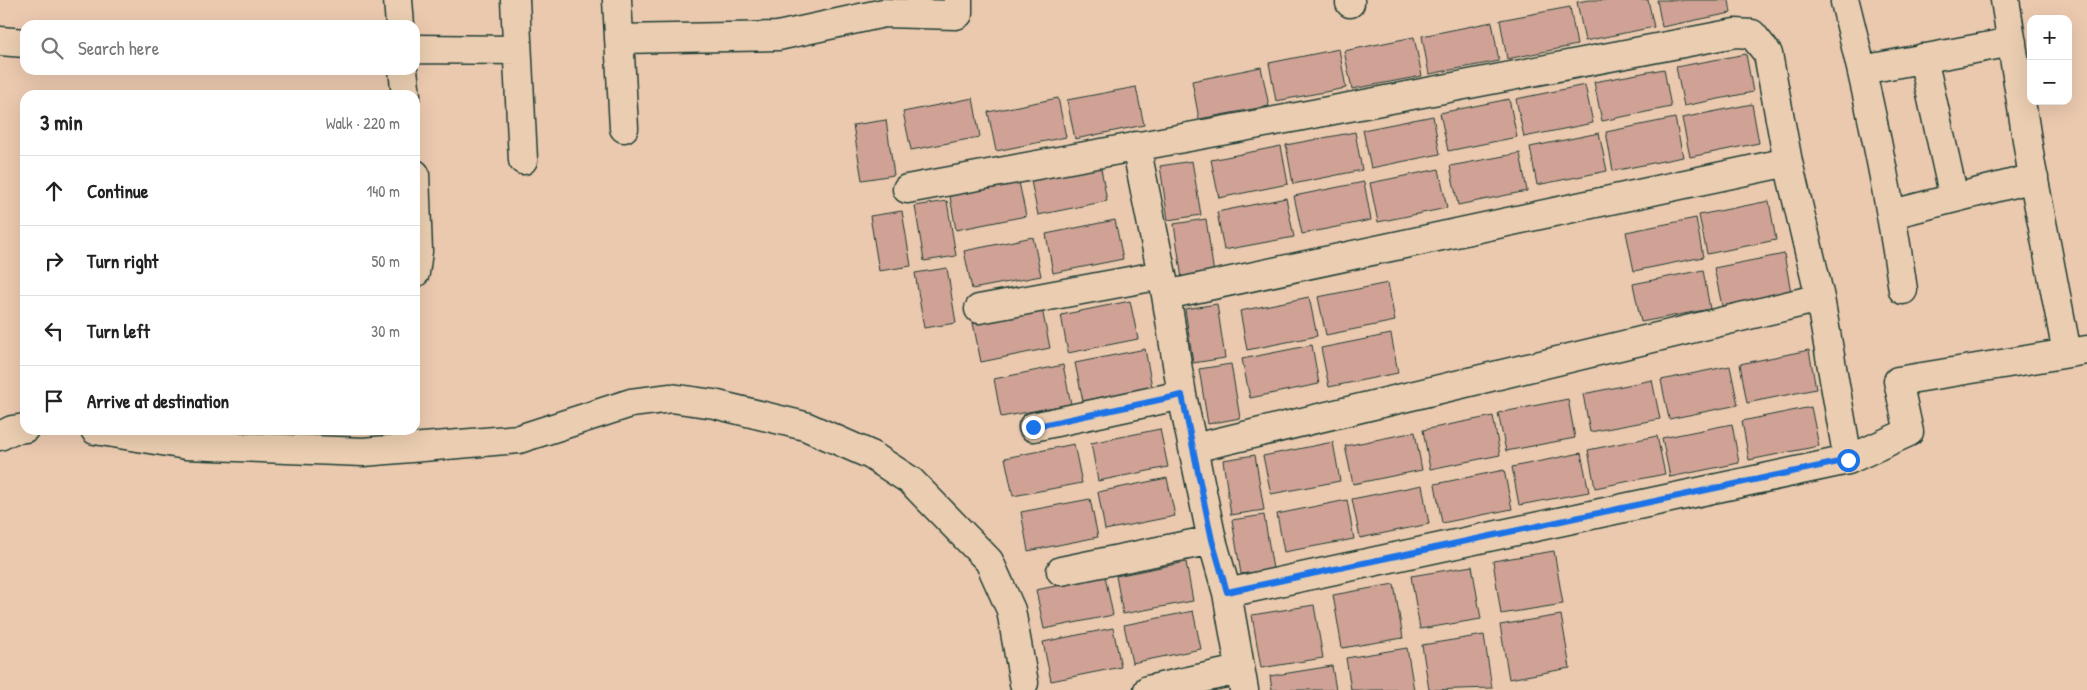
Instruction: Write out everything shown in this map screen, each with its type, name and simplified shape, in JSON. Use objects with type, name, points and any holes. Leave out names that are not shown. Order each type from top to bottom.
[{"type":"street","points":[[398,0],[400,20]]},
{"type":"street","points":[[515,0],[523,160]]},
{"type":"street","points":[[617,0],[624,128]]},
{"type":"street","points":[[618,39],[778,36],[884,13],[956,15],[958,14],[958,0]]},
{"type":"street","points":[[1227,592],[1848,460],[1909,432],[1898,380],[2077,351],[2034,178],[2005,0]]},
{"type":"street","points":[[1845,2],[1862,70],[1892,214],[1903,290]]},
{"type":"street","points":[[907,189],[1735,33],[1752,34],[1768,54],[1788,162],[1820,298],[1848,460]]},
{"type":"street","points":[[0,41],[20,43]]},
{"type":"street","points":[[1862,70],[2012,42]]},
{"type":"street","points":[[420,49],[518,50]]},
{"type":"street","points":[[1924,58],[1954,198]]},
{"type":"street","points":[[404,75],[405,90]]},
{"type":"street","points":[[1136,146],[1164,286],[1182,395],[1212,540],[1227,592],[1242,680],[1148,690]]},
{"type":"street","points":[[979,309],[1164,286],[1788,162]]},
{"type":"street","points":[[1892,214],[2034,178]]},
{"type":"street","points":[[1194,448],[1820,298]]},
{"type":"street","points":[[1033,427],[1182,395]]},
{"type":"street","points":[[125,435],[186,445],[519,439],[631,403],[671,398],[714,404],[806,426],[871,455],[911,481],[989,562],[1011,610],[1024,683]]},
{"type":"street","points":[[0,436],[12,430],[20,429]]},
{"type":"street","points":[[1060,572],[1212,540]]},
{"type":"building","points":[[1589,0],[1648,0],[1654,27],[1585,41],[1577,2]]},
{"type":"building","points":[[1657,0],[1729,0],[1731,13],[1662,27]]},
{"type":"building","points":[[1570,7],[1577,45],[1507,59],[1500,20]]},
{"type":"building","points":[[1492,22],[1499,61],[1429,74],[1422,36]]},
{"type":"building","points":[[1414,37],[1422,76],[1352,89],[1344,51]]},
{"type":"building","points":[[1339,49],[1346,88],[1276,101],[1269,63]]},
{"type":"building","points":[[1746,54],[1753,92],[1684,106],[1676,67]]},
{"type":"building","points":[[1261,67],[1269,106],[1199,119],[1192,81]]},
{"type":"building","points":[[1664,69],[1671,107],[1602,121],[1594,82]]},
{"type":"building","points":[[1585,85],[1593,123],[1524,137],[1516,99]]},
{"type":"building","points":[[1136,87],[1144,125],[1075,139],[1067,100]]},
{"type":"building","points":[[973,98],[980,137],[911,150],[903,112]]},
{"type":"building","points":[[1058,98],[1066,137],[996,151],[988,112]]},
{"type":"building","points":[[1509,99],[1517,137],[1448,151],[1440,113]]},
{"type":"building","points":[[1752,104],[1759,143],[1690,157],[1682,118]]},
{"type":"building","points":[[1433,116],[1440,154],[1371,168],[1363,130]]},
{"type":"building","points":[[1675,118],[1683,157],[1613,171],[1606,132]]},
{"type":"building","points":[[886,120],[894,175],[862,180],[853,125]]},
{"type":"building","points":[[1355,132],[1362,170],[1293,184],[1286,145]]},
{"type":"building","points":[[1599,133],[1607,171],[1537,185],[1530,147]]},
{"type":"building","points":[[1281,146],[1288,184],[1219,198],[1211,160]]},
{"type":"building","points":[[1520,153],[1527,191],[1458,205],[1450,166]]},
{"type":"building","points":[[1192,161],[1201,215],[1168,220],[1160,166]]},
{"type":"building","points":[[1100,163],[1107,201],[1038,215],[1030,176]]},
{"type":"building","points":[[1439,169],[1447,208],[1378,222],[1370,183]]},
{"type":"building","points":[[1018,177],[1026,216],[956,230],[949,191]]},
{"type":"building","points":[[1364,182],[1371,220],[1302,234],[1294,196]]},
{"type":"building","points":[[1286,198],[1294,237],[1224,250],[1217,212]]},
{"type":"building","points":[[947,201],[956,256],[924,261],[915,206]]},
{"type":"building","points":[[1769,201],[1776,240],[1707,254],[1699,215]]},
{"type":"building","points":[[902,211],[911,266],[879,271],[870,216]]},
{"type":"building","points":[[1696,218],[1703,257],[1634,271],[1626,232]]},
{"type":"building","points":[[1206,219],[1214,274],[1182,279],[1174,224]]},
{"type":"building","points":[[1115,220],[1123,259],[1053,273],[1046,234]]},
{"type":"building","points":[[1033,237],[1041,276],[972,289],[964,251]]},
{"type":"building","points":[[1784,254],[1791,292],[1722,306],[1714,268]]},
{"type":"building","points":[[947,268],[956,323],[924,328],[915,273]]},
{"type":"building","points":[[1703,270],[1710,309],[1641,322],[1633,284]]},
{"type":"building","points":[[1388,283],[1395,321],[1326,335],[1318,297]]},
{"type":"building","points":[[1309,297],[1317,336],[1247,350],[1240,311]]},
{"type":"building","points":[[1130,301],[1138,339],[1068,353],[1061,315]]},
{"type":"building","points":[[1217,304],[1225,358],[1193,363],[1185,309]]},
{"type":"building","points":[[1042,309],[1050,348],[981,362],[973,323]]},
{"type":"building","points":[[1391,334],[1398,373],[1329,387],[1321,348]]},
{"type":"building","points":[[1312,345],[1319,384],[1250,398],[1242,359]]},
{"type":"building","points":[[1145,349],[1152,387],[1083,401],[1075,363]]},
{"type":"building","points":[[1809,350],[1816,389],[1747,403],[1740,364]]},
{"type":"building","points":[[1231,364],[1240,418],[1208,424],[1199,369]]},
{"type":"building","points":[[1063,365],[1071,404],[1001,417],[994,379]]},
{"type":"building","points":[[1730,366],[1738,405],[1669,419],[1661,380]]},
{"type":"building","points":[[1652,380],[1660,419],[1590,432],[1583,394]]},
{"type":"building","points":[[1568,399],[1575,438],[1506,451],[1498,413]]},
{"type":"building","points":[[1811,407],[1819,446],[1749,460],[1742,421]]},
{"type":"building","points":[[1493,416],[1500,455],[1430,469],[1423,430]]},
{"type":"building","points":[[1732,424],[1739,463],[1670,477],[1662,438]]},
{"type":"building","points":[[1160,429],[1168,467],[1098,481],[1091,443]]},
{"type":"building","points":[[1415,432],[1422,470],[1353,484],[1345,446]]},
{"type":"building","points":[[1657,436],[1665,474],[1595,488],[1588,450]]},
{"type":"building","points":[[1333,442],[1340,481],[1271,494],[1263,456]]},
{"type":"building","points":[[1074,444],[1082,483],[1013,496],[1005,458]]},
{"type":"building","points":[[1581,453],[1589,492],[1519,505],[1512,467]]},
{"type":"building","points":[[1255,455],[1264,510],[1231,515],[1223,460]]},
{"type":"building","points":[[1504,470],[1512,509],[1442,523],[1435,484]]},
{"type":"building","points":[[1167,478],[1175,516],[1105,530],[1098,492]]},
{"type":"building","points":[[1422,485],[1429,524],[1360,538],[1352,499]]},
{"type":"building","points":[[1090,499],[1098,537],[1028,551],[1021,512]]},
{"type":"building","points":[[1347,500],[1354,539],[1284,552],[1277,514]]},
{"type":"building","points":[[1264,515],[1273,569],[1241,574],[1232,520]]},
{"type":"building","points":[[1554,551],[1563,604],[1501,614],[1493,561]]},
{"type":"building","points":[[1186,562],[1193,601],[1123,614],[1116,576]]},
{"type":"building","points":[[1472,566],[1481,619],[1420,629],[1411,576]]},
{"type":"building","points":[[1105,576],[1113,615],[1044,629],[1036,590]]},
{"type":"building","points":[[1394,584],[1403,638],[1342,648],[1333,595]]},
{"type":"building","points":[[1314,605],[1323,658],[1261,668],[1252,615]]},
{"type":"building","points":[[1193,611],[1201,649],[1132,663],[1124,625]]},
{"type":"building","points":[[1561,615],[1570,668],[1509,679],[1500,625]]},
{"type":"building","points":[[1113,628],[1121,667],[1051,681],[1043,642]]},
{"type":"building","points":[[1484,635],[1492,688],[1429,690],[1422,645]]},
{"type":"building","points":[[1407,648],[1414,690],[1351,690],[1346,658]]},
{"type":"building","points":[[1332,666],[1336,690],[1272,690],[1270,676]]},
{"type":"route","points":[[1033,427],[1182,395],[1212,540],[1227,592],[1848,460]]}]
